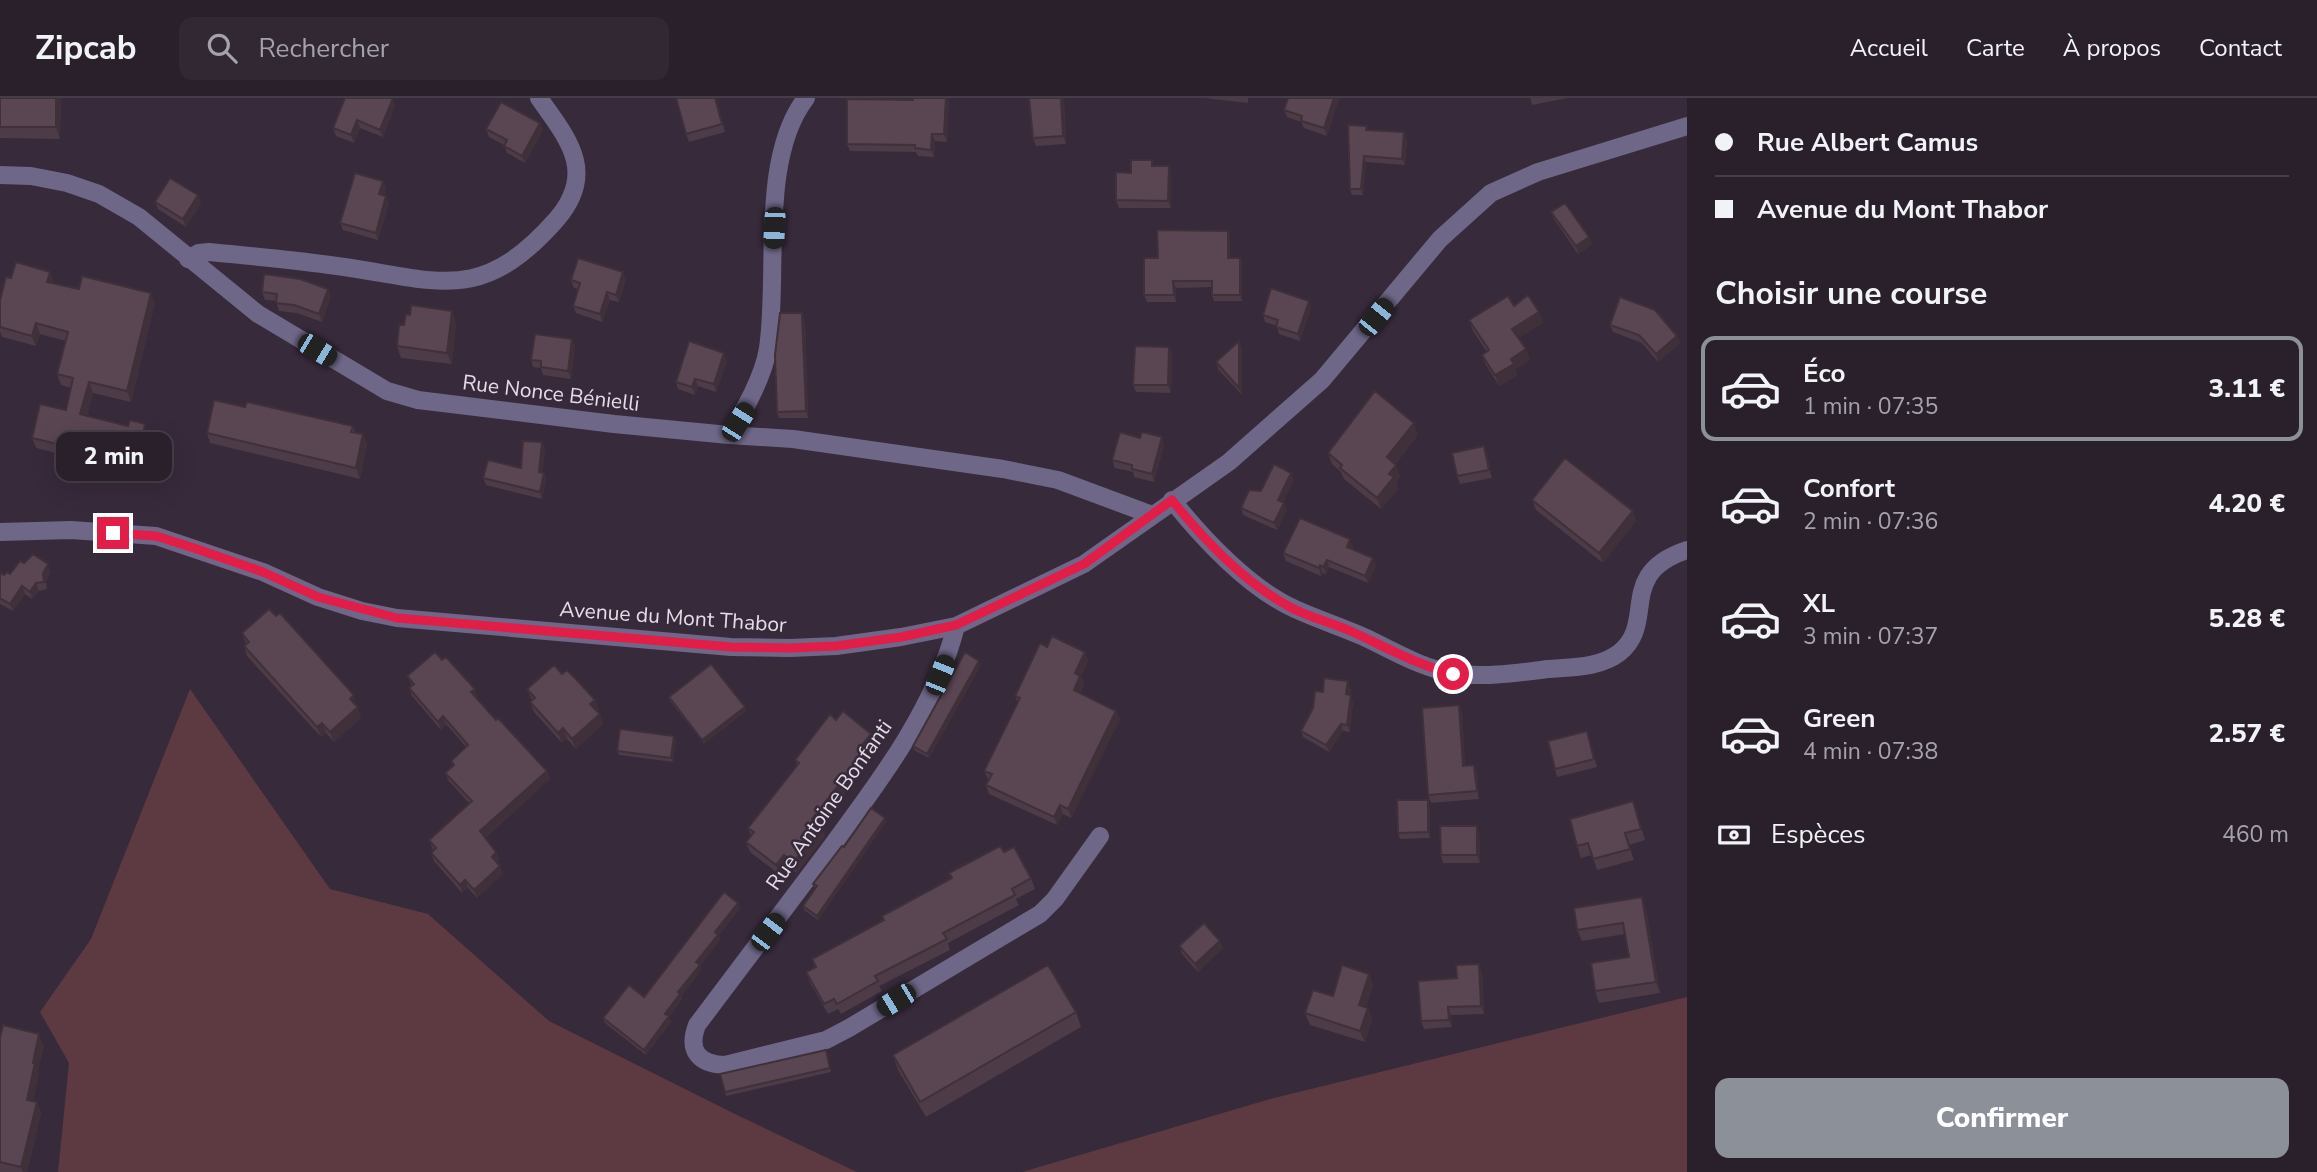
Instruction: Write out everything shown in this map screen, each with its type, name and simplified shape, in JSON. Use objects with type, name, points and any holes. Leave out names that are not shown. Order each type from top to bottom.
[{"type":"street","points":[[188,259],[199,253],[209,252],[339,266],[447,282],[473,279],[492,272],[521,254],[546,230],[568,206],[576,184],[577,166],[569,140],[538,98]]},
{"type":"street","points":[[729,435],[746,408],[768,350],[775,204],[785,138],[806,98]]},
{"type":"street","name":"Avenue du Mont Thabor","points":[[0,532],[71,530],[156,536],[263,572],[318,597],[397,618],[731,647],[790,648],[836,646],[901,637],[956,625],[1084,564],[1228,461],[1322,380],[1440,239],[1492,193],[1538,172],[1687,126]]},
{"type":"street","name":"Rue Nonce Bénielli","points":[[0,175],[31,176],[67,183],[99,194],[139,217],[258,314],[387,391],[418,400],[729,435],[793,439],[1003,469],[1058,480],[1152,515]]},
{"type":"street","points":[[1172,500],[1188,521],[1268,594],[1294,609],[1338,625],[1427,667],[1453,674],[1497,674],[1601,664],[1621,652],[1635,634],[1642,590],[1652,569],[1672,555],[1687,550]]},
{"type":"street","name":"Rue Antoine Bonfanti","points":[[956,625],[950,651],[940,675],[903,743],[875,787],[697,1025],[693,1037],[696,1052],[711,1065],[725,1065],[826,1040],[849,1028],[1040,914],[1055,899],[1100,836]]},
{"type":"shaded area","points":[[190,689],[330,889],[428,914],[549,1021],[857,1172],[58,1172],[69,1063],[40,1012],[91,939]]},
{"type":"shaded area","points":[[1687,997],[1687,1172],[1022,1172],[1274,1098]]},
{"type":"building","points":[[0,98],[56,98],[56,127],[0,127]]},
{"type":"building","points":[[345,98],[393,98],[380,130],[357,120],[351,135],[333,128]]},
{"type":"building","points":[[676,98],[715,98],[722,124],[686,134]]},
{"type":"building","points":[[946,98],[944,134],[932,134],[931,150],[915,148],[915,145],[847,144],[847,99]]},
{"type":"building","points":[[1029,98],[1061,98],[1063,136],[1033,138]]},
{"type":"building","points":[[1288,98],[1334,98],[1324,128],[1301,121],[1302,116],[1284,110]]},
{"type":"building","points":[[501,102],[540,123],[522,156],[504,146],[507,140],[486,129]]},
{"type":"building","points":[[1348,125],[1367,126],[1366,130],[1404,132],[1402,159],[1364,156],[1361,189],[1350,189]]},
{"type":"building","points":[[1131,160],[1152,160],[1152,166],[1169,166],[1168,201],[1116,200],[1116,172],[1131,173]]},
{"type":"building","points":[[355,173],[383,181],[379,194],[386,196],[376,233],[340,223]]},
{"type":"building","points":[[170,178],[198,195],[183,219],[155,202]]},
{"type":"building","points":[[1565,203],[1589,237],[1576,246],[1551,212]]},
{"type":"building","points":[[1157,230],[1228,231],[1228,258],[1240,258],[1240,295],[1212,295],[1212,281],[1173,281],[1174,295],[1144,295],[1144,258],[1158,258]]},
{"type":"building","points":[[578,258],[623,272],[616,295],[607,292],[600,314],[573,306],[580,283],[571,280]]},
{"type":"building","points":[[16,262],[50,272],[47,282],[79,289],[82,276],[151,293],[127,391],[89,382],[80,414],[128,426],[130,420],[145,424],[144,430],[169,436],[161,469],[32,438],[40,404],[66,410],[73,378],[57,374],[68,332],[36,323],[32,336],[0,327],[0,300],[6,277],[11,278]]},
{"type":"building","points":[[264,274],[300,279],[328,289],[319,314],[294,305],[276,303],[277,294],[262,292]]},
{"type":"building","points":[[1271,288],[1309,301],[1298,334],[1276,327],[1278,320],[1263,315]]},
{"type":"building","points":[[1528,295],[1539,312],[1512,329],[1526,349],[1511,359],[1514,364],[1495,375],[1482,355],[1489,350],[1469,320],[1508,296],[1514,306]]},
{"type":"building","points":[[1620,297],[1655,310],[1677,336],[1656,354],[1639,335],[1610,325]]},
{"type":"building","points":[[411,305],[452,311],[447,353],[397,346],[399,325],[404,325],[406,314],[410,315]]},
{"type":"building","points":[[780,313],[802,313],[806,411],[777,412],[775,355]]},
{"type":"building","points":[[535,334],[572,339],[568,371],[541,367],[541,361],[531,360]]},
{"type":"building","points":[[689,341],[724,353],[714,384],[695,379],[692,387],[676,382]]},
{"type":"building","points":[[1239,341],[1239,388],[1216,362]]},
{"type":"building","points":[[1135,346],[1169,347],[1168,385],[1133,385]]},
{"type":"building","points":[[1375,391],[1414,423],[1387,457],[1396,465],[1389,474],[1394,477],[1377,498],[1340,468],[1342,465],[1328,453]]},
{"type":"building","points":[[214,400],[245,407],[247,402],[353,426],[351,432],[363,434],[356,468],[207,433]]},
{"type":"building","points":[[1120,432],[1140,438],[1142,432],[1162,437],[1152,474],[1112,460]]},
{"type":"building","points":[[523,441],[542,442],[539,472],[544,473],[540,492],[483,478],[488,460],[521,468]]},
{"type":"building","points":[[1484,446],[1489,470],[1457,476],[1452,453]]},
{"type":"building","points":[[1565,458],[1633,511],[1599,553],[1532,500]]},
{"type":"building","points":[[1274,464],[1291,473],[1278,500],[1284,503],[1274,523],[1241,508],[1249,490],[1261,491]]},
{"type":"building","points":[[1300,518],[1350,539],[1347,547],[1373,558],[1365,576],[1327,560],[1323,567],[1320,565],[1319,568],[1283,553]]},
{"type":"building","points":[[33,554],[48,564],[43,574],[44,582],[36,583],[30,592],[22,586],[10,604],[0,598],[0,573],[10,574],[20,561],[24,563]]},
{"type":"building","points":[[269,609],[276,616],[280,613],[354,695],[350,699],[358,707],[330,732],[322,723],[317,727],[244,646],[249,642],[242,633]]},
{"type":"building","points":[[1052,636],[1085,652],[1075,673],[1080,676],[1074,690],[1116,711],[1068,809],[1060,805],[1054,817],[986,785],[992,774],[984,771],[1020,698],[1015,696],[1040,643],[1047,647]]},
{"type":"building","points":[[435,652],[442,660],[446,657],[475,689],[471,692],[547,771],[480,831],[496,852],[492,857],[500,866],[474,890],[465,880],[460,885],[431,853],[436,848],[429,840],[472,801],[445,773],[454,765],[451,761],[468,745],[443,716],[438,722],[409,688],[414,684],[407,676]]},
{"type":"building","points":[[965,652],[979,661],[927,754],[913,746]]},
{"type":"building","points":[[711,664],[745,707],[702,740],[669,697]]},
{"type":"building","points":[[554,665],[562,674],[567,670],[576,679],[595,700],[590,704],[600,714],[572,739],[563,728],[558,733],[530,702],[535,698],[527,689]]},
{"type":"building","points":[[1324,678],[1348,681],[1346,694],[1351,695],[1347,725],[1341,724],[1326,745],[1301,731],[1313,708],[1315,691],[1323,692]]},
{"type":"building","points":[[1459,705],[1463,766],[1474,765],[1477,791],[1428,795],[1422,708]]},
{"type":"building","points":[[843,711],[871,734],[858,750],[863,754],[812,819],[821,826],[793,863],[784,855],[776,865],[746,842],[754,832],[748,828],[799,763],[795,760],[830,714],[836,720]]},
{"type":"building","points":[[620,729],[674,736],[671,758],[617,751]]},
{"type":"building","points":[[1587,731],[1594,759],[1555,769],[1548,741]]},
{"type":"building","points":[[1397,800],[1428,800],[1428,832],[1398,833]]},
{"type":"building","points":[[1633,801],[1641,829],[1625,833],[1630,849],[1593,859],[1588,843],[1577,846],[1570,819]]},
{"type":"building","points":[[871,808],[885,818],[817,916],[803,906],[817,886],[813,884],[842,846],[844,847]]},
{"type":"building","points":[[1440,826],[1477,826],[1477,855],[1441,855]]},
{"type":"building","points":[[1000,846],[1004,852],[1014,847],[1031,878],[1012,889],[1015,895],[943,933],[947,939],[875,976],[878,981],[837,1004],[834,999],[824,1004],[806,972],[816,967],[812,959],[884,920],[882,916],[952,878],[949,873]]},
{"type":"building","points":[[724,892],[738,903],[715,932],[718,935],[696,962],[700,965],[678,992],[680,994],[665,1014],[669,1016],[644,1050],[603,1018],[629,985],[644,997]]},
{"type":"building","points":[[1642,897],[1656,982],[1595,991],[1591,963],[1629,957],[1623,923],[1577,930],[1574,908]]},
{"type":"building","points":[[1204,923],[1220,941],[1195,964],[1179,946]]},
{"type":"building","points":[[1479,964],[1481,1006],[1448,1007],[1449,1020],[1421,1021],[1418,981],[1457,978],[1456,965]]},
{"type":"building","points":[[1048,965],[1076,1012],[920,1102],[893,1055]]},
{"type":"building","points":[[1342,965],[1369,974],[1359,1005],[1368,1008],[1360,1031],[1305,1013],[1313,990],[1333,996]]},
{"type":"building","points":[[3,1025],[39,1034],[27,1100],[37,1102],[21,1167],[0,1162],[0,1038]]},
{"type":"building","points":[[826,1050],[830,1068],[725,1092],[720,1074]]},
{"type":"route","points":[[113,533],[156,536],[263,572],[318,597],[362,611],[397,618],[731,647],[790,648],[836,646],[901,637],[956,625],[1084,564],[1172,500],[1188,521],[1268,594],[1294,609],[1338,625],[1427,667],[1453,674]]}]
